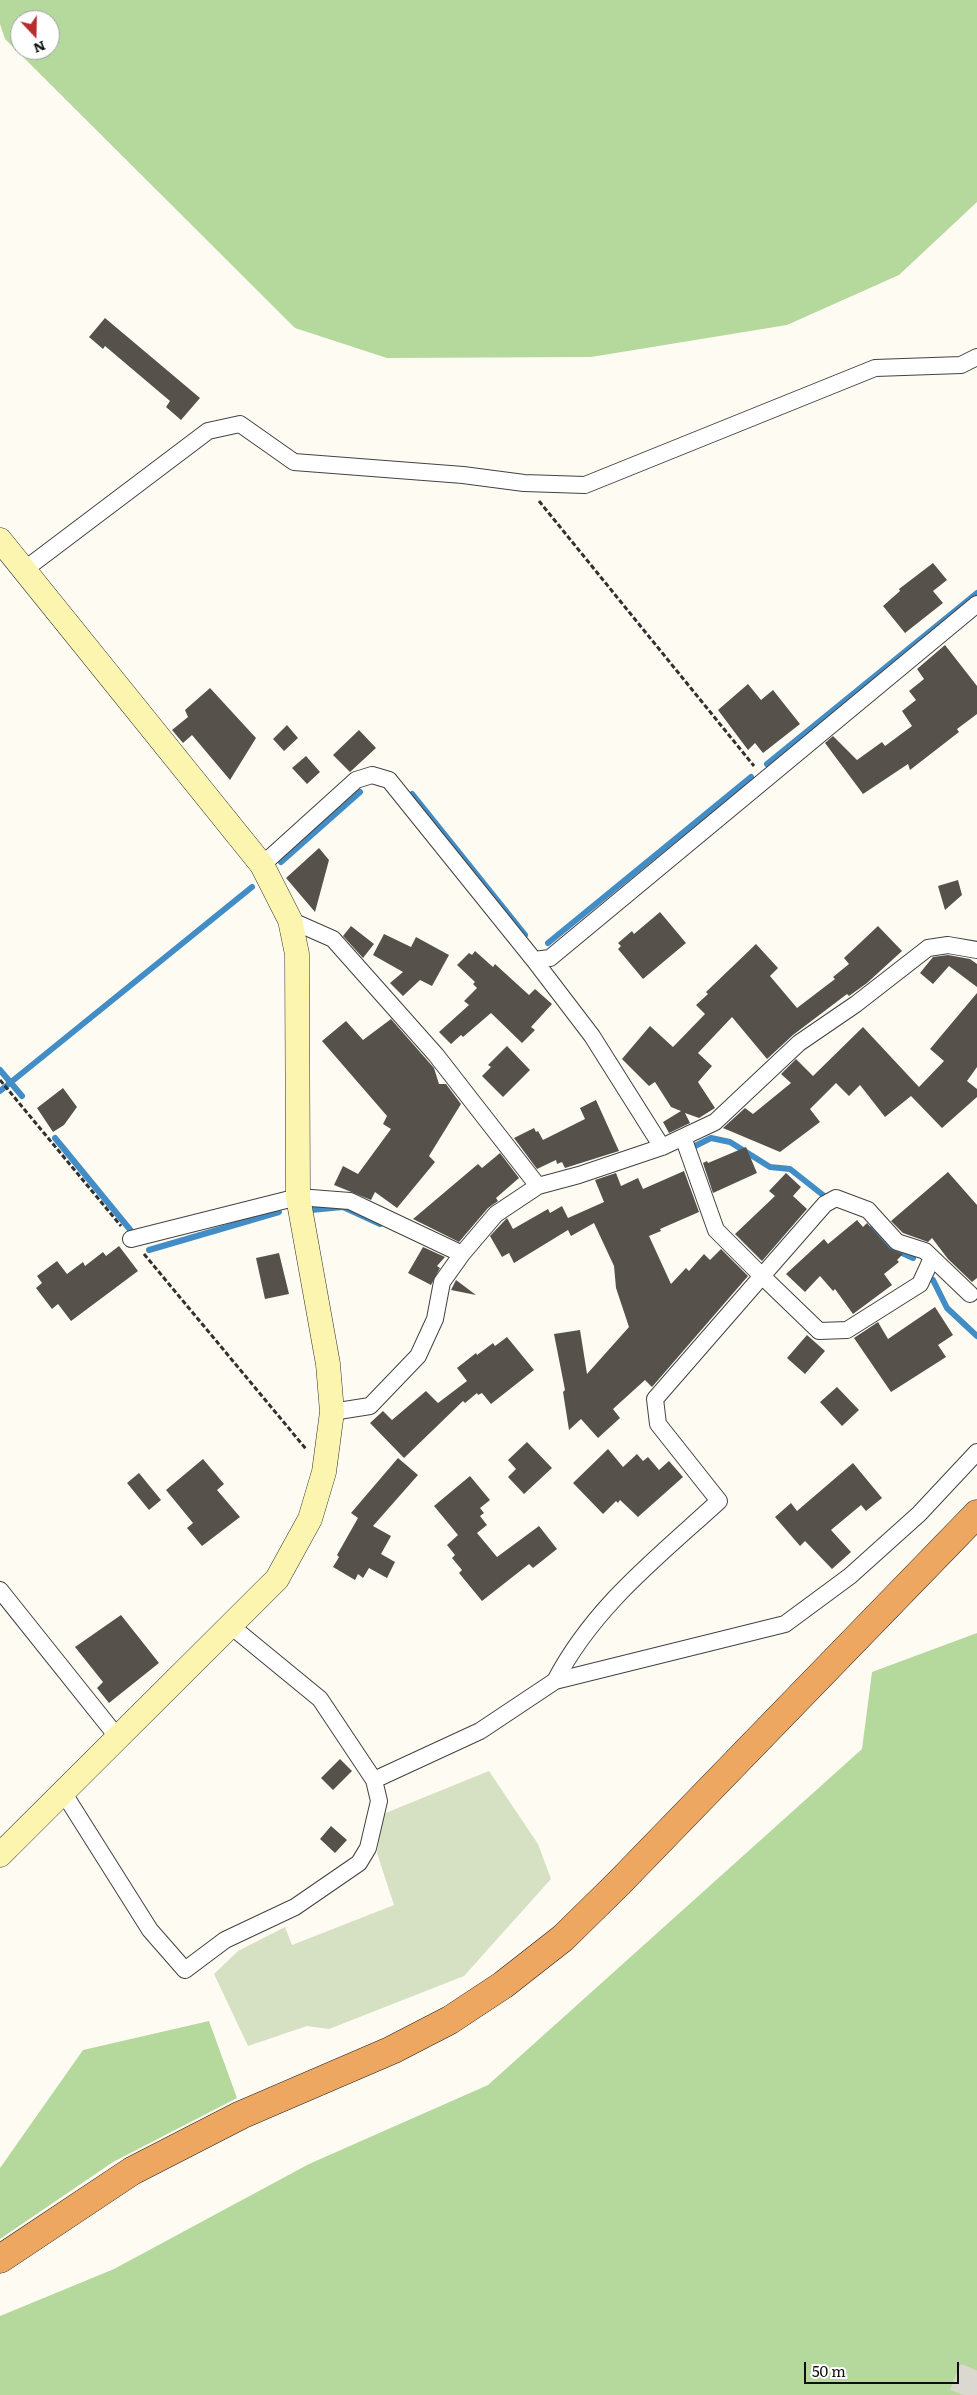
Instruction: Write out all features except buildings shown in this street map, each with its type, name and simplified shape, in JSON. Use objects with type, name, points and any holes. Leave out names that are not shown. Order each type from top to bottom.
[{"type":"highway","points":[[0,2259],[132,2171],[241,2115],[392,2050],[450,2020],[504,1985],[564,1938],[977,1514]]},
{"type":"street","points":[[24,570],[208,431],[240,424],[294,462],[462,475],[524,483],[585,485],[875,368],[961,365],[977,357]]},
{"type":"street","points":[[0,540],[262,865],[290,920],[298,954],[298,1197],[328,1364],[332,1412],[324,1472],[310,1519],[277,1579],[119,1739],[0,1855]]},
{"type":"street","points":[[534,960],[550,958],[977,604]]},
{"type":"street","points":[[262,865],[356,780],[372,775],[389,780],[534,960],[592,1036],[662,1147]]},
{"type":"street","points":[[290,920],[333,939],[436,1055],[538,1186]]},
{"type":"street","points":[[332,1412],[370,1406],[418,1356],[435,1319],[442,1282],[462,1254],[496,1214],[538,1186],[579,1175],[662,1147],[715,1122],[799,1042],[856,1004],[928,948],[948,945],[977,950]]},
{"type":"street","points":[[683,1138],[716,1230],[819,1331],[847,1330],[920,1284],[932,1258]]},
{"type":"street","points":[[131,1239],[298,1197],[350,1201],[462,1254]]},
{"type":"street","points":[[555,1681],[569,1654],[616,1595],[719,1501],[658,1424],[655,1399],[825,1204],[836,1198],[868,1210],[897,1242],[925,1251],[970,1294]]},
{"type":"street","points":[[374,1780],[480,1731],[555,1681],[785,1624],[857,1570],[919,1514],[977,1452]]},
{"type":"street","points":[[0,1590],[119,1739]]},
{"type":"street","points":[[63,1792],[150,1930],[185,1970],[225,1940],[295,1907],[359,1863],[368,1848],[379,1801],[374,1780],[320,1699],[231,1626]]},
{"type":"path","points":[[524,483],[764,779]]},
{"type":"path","points":[[1,1081],[324,1472]]},
{"type":"green space","points":[[0,0],[977,0],[977,202],[899,275],[787,325],[591,357],[387,358],[295,328],[26,60],[60,60],[60,10],[10,10],[10,44],[5,39],[0,24]]},
{"type":"green space","points":[[977,1633],[977,2395],[0,2395],[0,2316],[114,2269],[309,2164],[488,2085],[862,1749],[872,1672]]},
{"type":"green space","points":[[489,1771],[538,1844],[551,1879],[464,1976],[329,2029],[307,2026],[248,2046],[214,1974],[238,1951],[285,1927],[292,1945],[394,1905],[377,1853],[383,1814]]},
{"type":"green space","points":[[209,2021],[237,2098],[113,2162],[0,2239],[0,2168],[83,2050]]},
{"type":"waterway","points":[[767,764],[977,593]]},
{"type":"waterway","points":[[548,943],[751,777]]},
{"type":"waterway","points":[[281,862],[360,792]]},
{"type":"waterway","points":[[412,794],[525,935]]},
{"type":"waterway","points":[[0,1091],[252,887]]},
{"type":"waterway","points":[[0,1070],[22,1096]]},
{"type":"waterway","points":[[55,1138],[132,1232]]},
{"type":"waterway","points":[[691,1148],[711,1138],[730,1142],[770,1167],[790,1169],[823,1195]]},
{"type":"waterway","points":[[311,1210],[343,1207],[380,1224]]},
{"type":"waterway","points":[[149,1250],[279,1212]]},
{"type":"waterway","points":[[873,1228],[891,1248],[913,1258]]},
{"type":"waterway","points":[[933,1280],[947,1308],[977,1336]]},
{"type":"tunnel","points":[[963,2395],[977,2361]]}]
